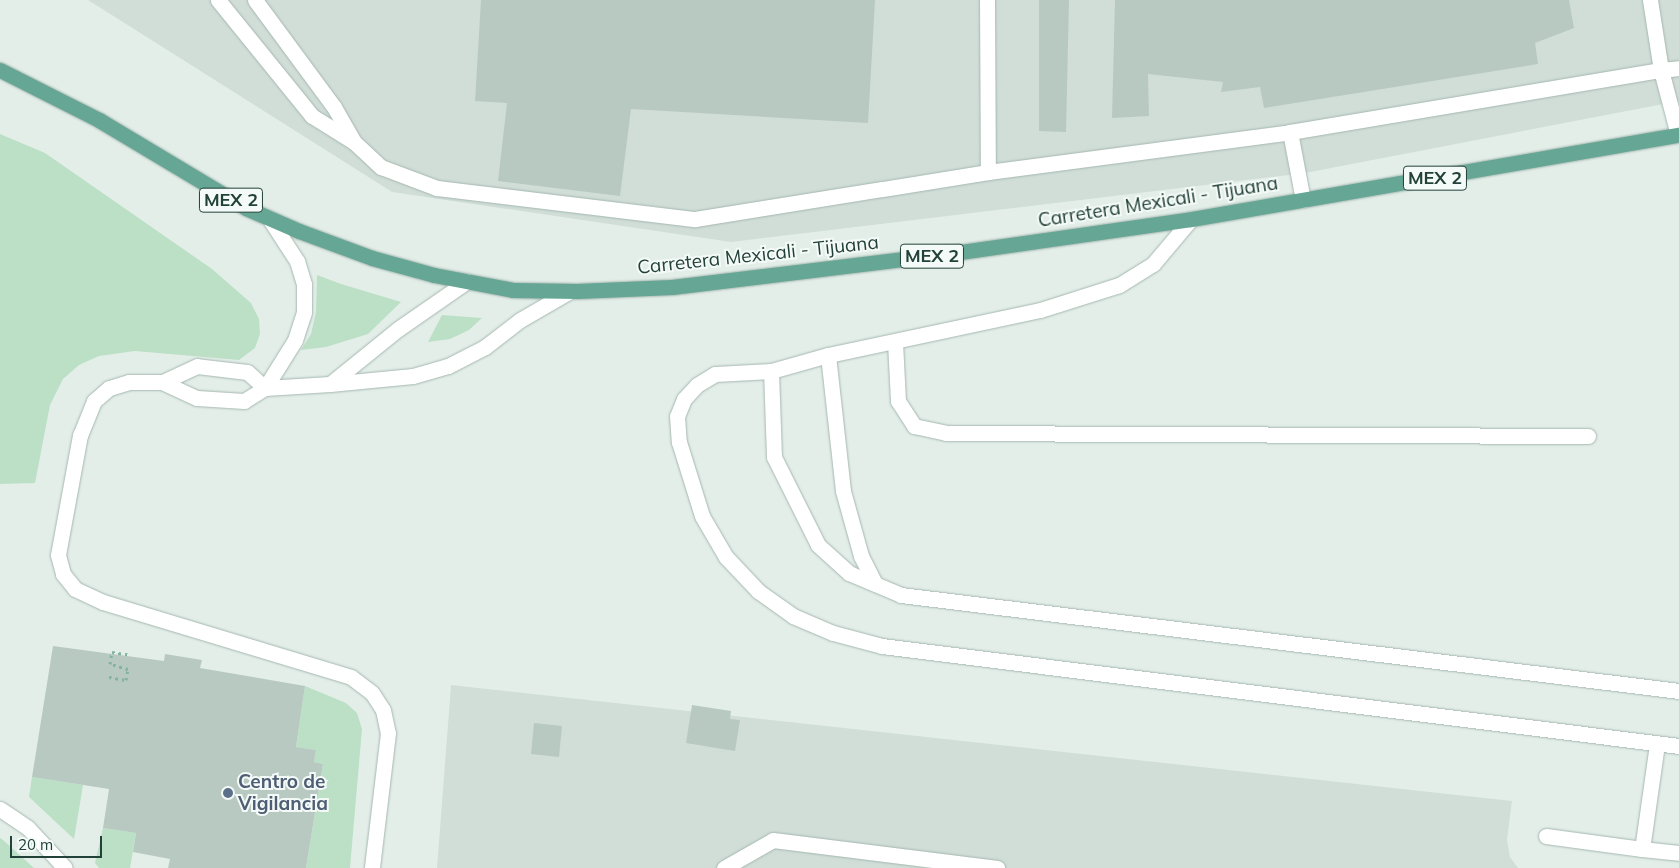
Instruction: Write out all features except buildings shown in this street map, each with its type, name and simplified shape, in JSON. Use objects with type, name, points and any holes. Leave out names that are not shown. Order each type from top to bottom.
[{"type":"main road","name":"Carretera Mexicali - Tijuana","points":[[0,70],[100,120],[206,186],[269,218],[372,258],[467,281],[514,290],[570,291],[672,287],[794,274],[1191,219],[1679,135]]},
{"type":"lane","points":[[218,0],[312,116],[354,142],[381,167],[438,188],[696,219],[988,172],[1290,132],[1679,68]]},
{"type":"lane","points":[[255,0],[334,107],[354,142]]},
{"type":"lane","points":[[987,0],[988,172]]},
{"type":"lane","points":[[1650,0],[1661,70],[1679,135]]},
{"type":"lane","points":[[1290,132],[1303,200]]},
{"type":"lane","points":[[162,382],[197,398],[244,401],[265,388],[296,340],[304,312],[304,284],[297,261],[269,218]]},
{"type":"lane","points":[[1191,219],[1153,264],[1119,286],[1040,310],[828,355],[772,371],[715,374],[697,385],[684,399],[678,416],[679,442],[702,516],[726,557],[758,591],[793,616],[817,626],[882,646],[960,658],[1679,746]]},
{"type":"lane","points":[[330,384],[398,329],[467,281]]},
{"type":"lane","points":[[372,868],[388,733],[383,710],[372,693],[351,677],[104,602],[76,589],[63,574],[58,555],[80,435],[94,401],[109,388],[129,382],[162,382],[197,366],[247,372],[265,388],[413,376],[448,366],[485,346],[520,320],[570,291]]},
{"type":"lane","points":[[895,342],[898,401],[914,426],[946,433],[1588,436]]},
{"type":"lane","points":[[828,355],[843,491],[861,556],[876,584]]},
{"type":"lane","points":[[772,371],[774,457],[796,506],[818,545],[849,573],[901,595],[944,602],[1679,691]]},
{"type":"lane","points":[[1642,849],[1657,744]]},
{"type":"lane","points":[[0,810],[28,828],[65,868]]},
{"type":"lane","points":[[1546,836],[1679,854]]},
{"type":"lane","points":[[724,868],[773,840],[997,868]]},
{"type":"path","points":[[109,677],[126,680],[128,669],[110,664],[112,652],[130,655]]},
{"type":"shaded area","points":[[88,0],[1679,0],[1679,101],[1305,173],[731,242],[392,192]]},
{"type":"shaded area","points":[[451,685],[1512,801],[1507,840],[1510,857],[1518,868],[437,868]]},
{"type":"green space","points":[[0,134],[45,153],[212,269],[251,303],[259,319],[260,334],[255,348],[239,360],[135,351],[99,356],[79,365],[63,379],[50,405],[35,483],[0,484]]},
{"type":"green space","points":[[317,275],[401,302],[368,334],[326,347],[301,350],[311,334],[316,312]]},
{"type":"green space","points":[[442,315],[482,318],[469,330],[450,339],[428,342]]},
{"type":"green space","points":[[305,686],[346,703],[357,713],[362,729],[350,868],[306,868],[323,764],[314,762],[316,750],[296,747]]},
{"type":"green space","points":[[32,777],[83,785],[74,839],[29,797]]},
{"type":"green space","points":[[103,828],[136,833],[130,868],[99,868],[95,863]]},
{"type":"green space","points":[[0,838],[3,840],[34,868],[0,868]]},
{"type":"place","name":"Centro de Vigilancia","points":[[228,793]]}]
